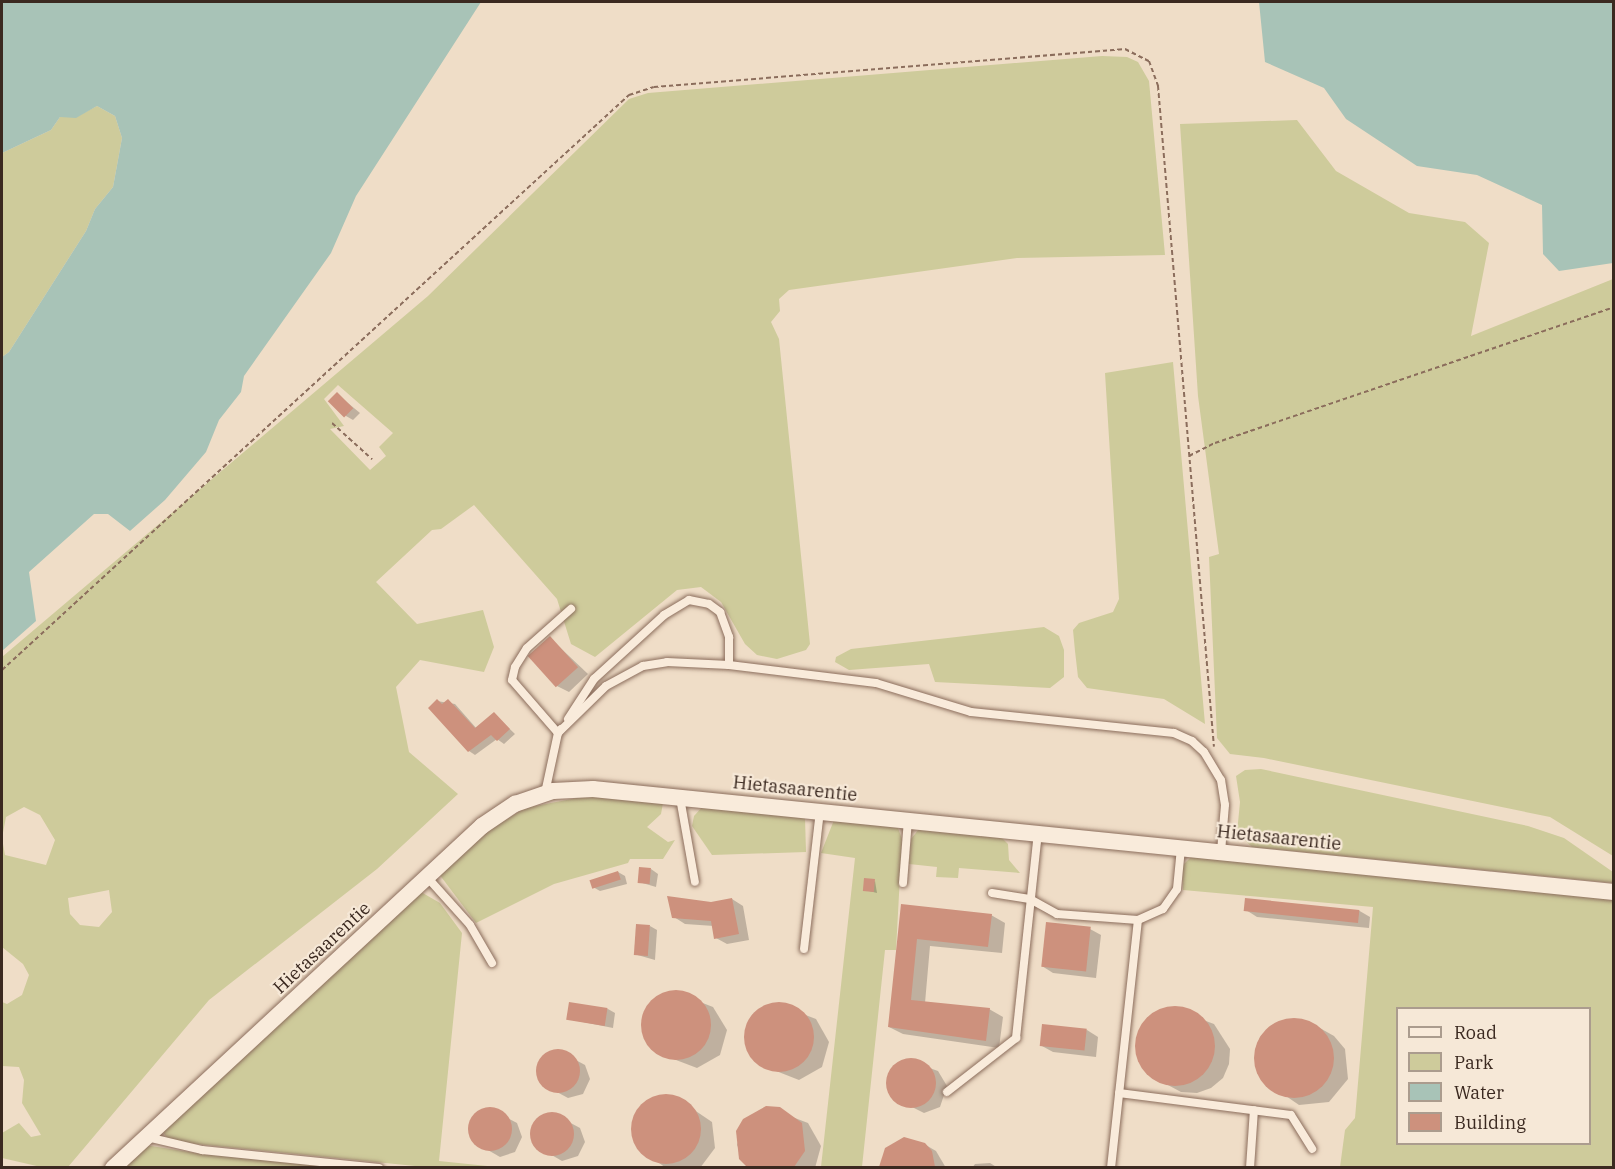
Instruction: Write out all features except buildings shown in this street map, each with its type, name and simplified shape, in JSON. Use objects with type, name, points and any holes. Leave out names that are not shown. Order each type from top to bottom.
[{"type":"street","name":"Hietasaarentie","points":[[113,1167],[426,877],[494,817],[522,800],[545,793],[585,789],[680,797],[1614,892]]},
{"type":"lane","points":[[545,793],[558,733],[594,679],[664,615],[688,600],[709,604],[720,612],[729,637],[729,665]]},
{"type":"lane","points":[[558,733],[512,680],[527,648],[571,609]]},
{"type":"lane","points":[[558,733],[606,687],[643,666],[668,662],[729,665],[876,683],[971,712],[1174,733],[1192,741],[1216,768],[1224,792],[1221,852]]},
{"type":"lane","points":[[680,797],[695,882]]},
{"type":"lane","points":[[804,950],[820,811]]},
{"type":"lane","points":[[903,883],[908,820]]},
{"type":"lane","points":[[947,1092],[1016,1038],[1038,833]]},
{"type":"lane","points":[[992,893],[1030,899],[1057,914],[1138,920],[1163,909],[1177,889],[1180,848]]},
{"type":"lane","points":[[426,877],[470,925],[492,963]]},
{"type":"lane","points":[[1110,1167],[1138,920]]},
{"type":"lane","points":[[1119,1093],[1291,1114],[1312,1149]]},
{"type":"lane","points":[[1250,1167],[1254,1110]]},
{"type":"lane","points":[[147,1137],[202,1150],[379,1167]]},
{"type":"path","points":[[2,670],[606,112],[629,95],[654,87],[1125,49],[1143,56],[1154,68],[1158,86],[1216,768]]},
{"type":"path","points":[[1190,456],[1215,443],[1548,327],[1614,307]]},
{"type":"path","points":[[332,423],[372,459]]},
{"type":"green space","points":[[1102,56],[1127,57],[1138,62],[1149,81],[1165,255],[1017,258],[789,290],[779,299],[780,311],[771,322],[779,339],[810,644],[806,650],[777,659],[757,655],[745,644],[721,602],[701,587],[677,590],[595,657],[571,644],[557,599],[474,505],[441,529],[432,530],[376,582],[417,624],[483,610],[494,647],[484,672],[420,660],[396,687],[409,752],[458,794],[377,869],[209,1000],[68,1167],[41,1167],[2,1158],[2,1133],[19,1123],[31,1137],[41,1135],[22,1103],[24,1080],[19,1067],[2,1066],[2,1002],[7,1004],[22,995],[29,975],[23,964],[2,947],[2,838],[2,657],[428,296],[629,99],[648,93]],"holes":[[[338,385],[393,433],[379,447],[386,456],[370,470],[330,429],[344,426],[324,399]],[[24,807],[40,815],[55,840],[46,865],[5,855],[2,838],[6,817]],[[109,890],[112,912],[99,927],[80,925],[70,914],[68,898]]]},
{"type":"green space","points":[[97,106],[115,116],[122,138],[113,187],[95,209],[86,231],[9,352],[2,357],[2,153],[51,130],[60,117],[76,117]]},
{"type":"green space","points":[[1297,120],[1336,171],[1409,213],[1465,222],[1489,243],[1471,336],[1613,279],[1613,856],[1550,817],[1264,758],[1230,754],[1217,738],[1209,557],[1219,554],[1198,396],[1180,124]]},
{"type":"green space","points":[[1173,362],[1205,724],[1164,699],[1087,688],[1078,677],[1073,630],[1079,623],[1113,612],[1119,599],[1105,373]]},
{"type":"green space","points":[[1044,627],[1059,636],[1064,650],[1064,677],[1050,688],[935,682],[929,664],[849,670],[835,662],[836,657],[851,649]]},
{"type":"green space","points":[[1261,769],[1528,826],[1564,838],[1613,872],[1613,883],[1252,847],[1237,833],[1240,802],[1236,776],[1245,770]]},
{"type":"green space","points":[[587,796],[663,803],[661,814],[647,827],[668,842],[675,840],[663,859],[630,859],[628,863],[554,884],[476,923],[439,874],[491,829],[525,808]]},
{"type":"green space","points":[[703,806],[805,818],[806,852],[712,855],[692,826],[694,816]]},
{"type":"green space","points":[[834,820],[898,828],[902,839],[896,950],[885,950],[862,1167],[821,1167],[855,858],[821,853]]},
{"type":"green space","points":[[919,829],[1001,837],[1008,844],[1009,860],[1020,873],[959,868],[958,878],[936,877],[937,867],[909,864],[911,839]]},
{"type":"green space","points":[[1192,856],[1613,898],[1613,1167],[1340,1167],[1345,1130],[1355,1118],[1373,907],[1183,890],[1182,866]]},
{"type":"green space","points":[[421,892],[440,903],[462,933],[439,1161],[497,1167],[425,1167],[176,1142],[167,1138],[163,1132]]},
{"type":"green space","points":[[145,1145],[202,1154],[334,1167],[121,1168]]},
{"type":"water","points":[[2,2],[481,2],[356,196],[331,253],[244,376],[241,392],[219,420],[206,452],[165,500],[130,531],[108,514],[94,514],[29,572],[36,621],[2,651],[2,357],[9,352],[86,231],[95,209],[113,187],[122,138],[115,116],[97,106],[76,118],[60,117],[51,130],[2,153]]},
{"type":"water","points":[[1259,2],[1613,2],[1613,263],[1559,271],[1543,254],[1542,205],[1477,175],[1417,166],[1346,119],[1324,88],[1265,62]]}]
